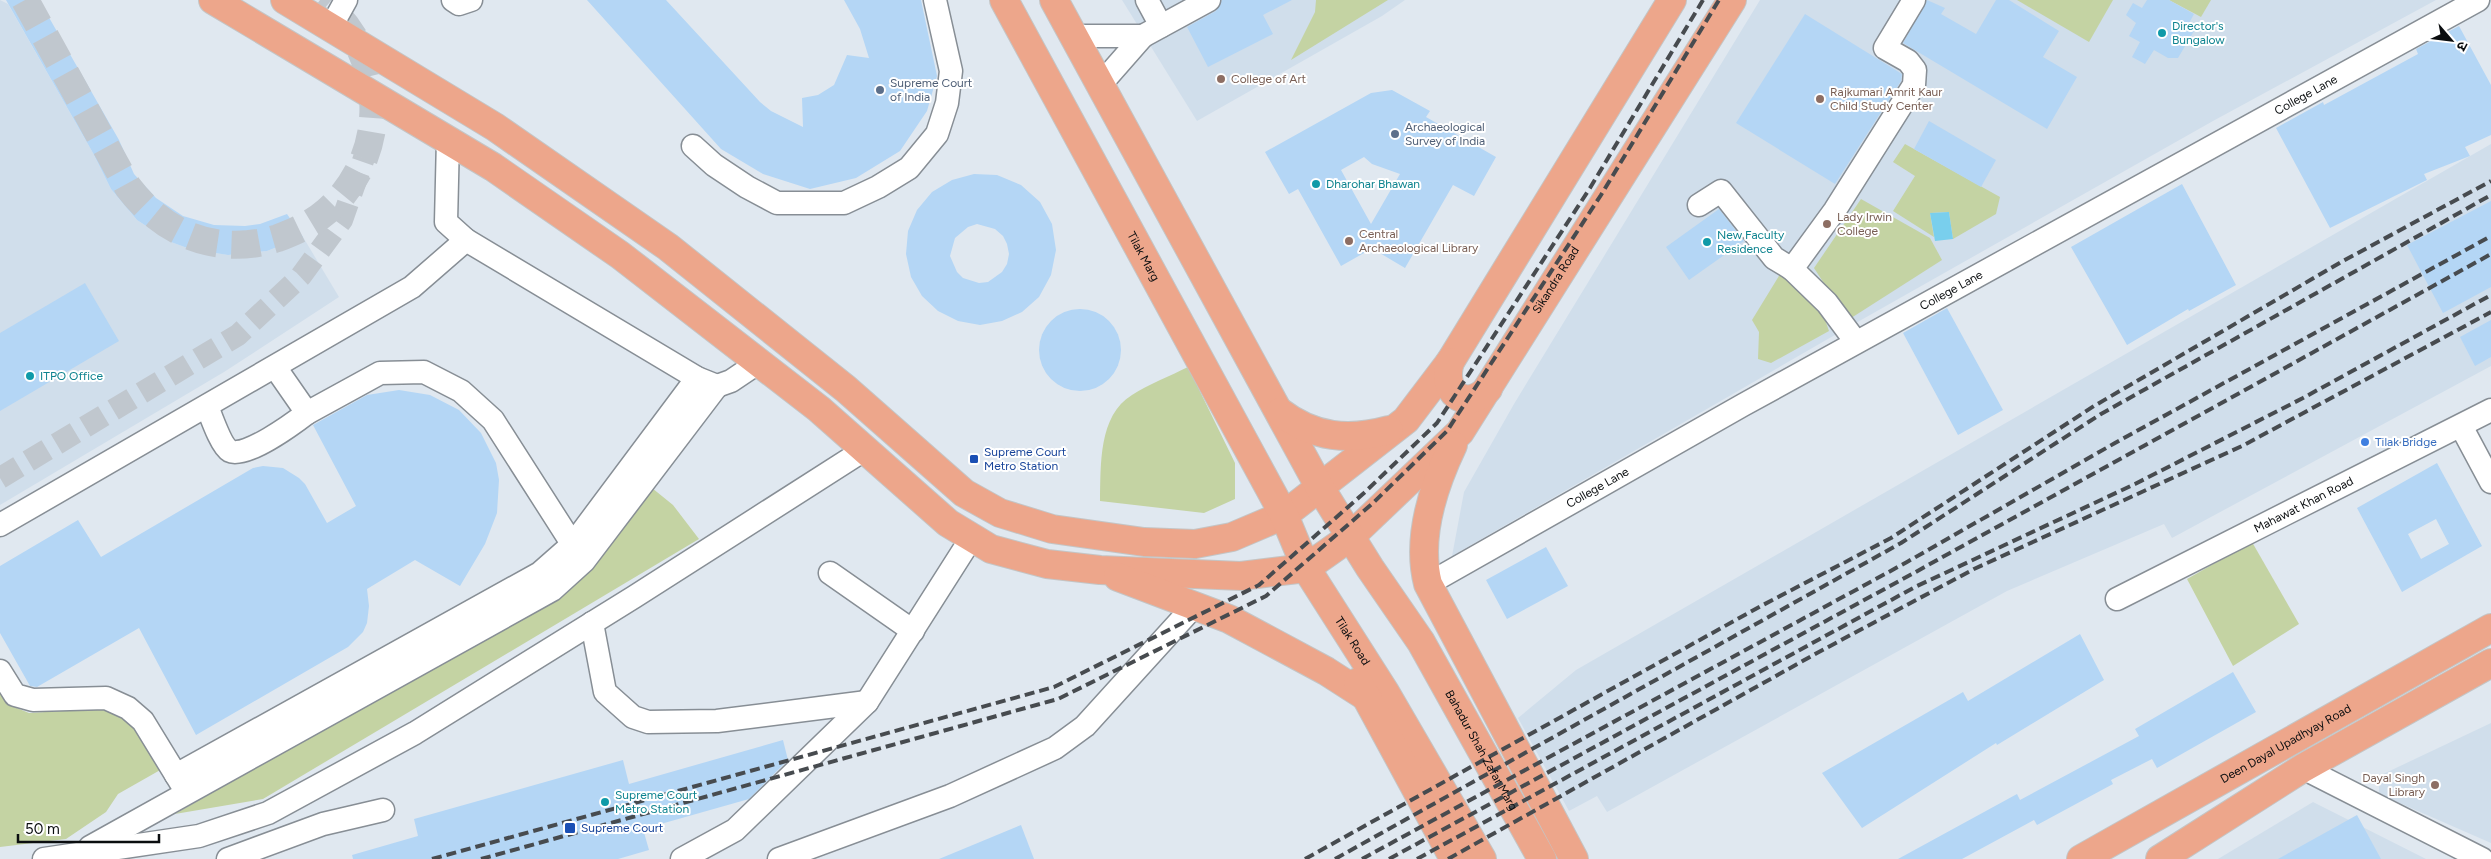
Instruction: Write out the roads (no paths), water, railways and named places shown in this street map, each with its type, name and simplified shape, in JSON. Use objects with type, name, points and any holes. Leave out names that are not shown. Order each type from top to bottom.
[{"type":"main road","points":[[213,0],[493,167],[620,255],[819,409],[948,523],[992,549],[1047,564],[1100,570],[1241,576],[1297,569],[1454,859]]},
{"type":"main road","points":[[285,0],[495,127],[668,247],[846,388],[964,493],[1000,513],[1056,530],[1144,542],[1195,544],[1232,537],[1284,515],[1319,486],[1396,429],[1431,389],[1450,362],[1672,0]]},
{"type":"main road","name":"Tilak Marg","points":[[1004,0],[1284,515],[1297,569]]},
{"type":"main road","points":[[1054,0],[1319,486],[1350,537],[1421,642],[1448,627]]},
{"type":"main road","name":"Sikandra Road","points":[[1297,569],[1350,537],[1460,432],[1732,0]]},
{"type":"main road","points":[[1450,362],[1446,374],[1448,385],[1453,393],[1461,398],[1470,399],[1479,397],[1488,388]]},
{"type":"main road","points":[[1280,412],[1299,425],[1332,436],[1368,436],[1396,429]]},
{"type":"main road","points":[[1460,432],[1445,462],[1428,517],[1424,545],[1428,584],[1448,627],[1574,859]]},
{"type":"main road","points":[[1047,564],[1056,530]]},
{"type":"main road","name":"Tilak Road","points":[[1297,569],[1398,715],[1482,859]]},
{"type":"main road","points":[[1100,570],[1229,619],[1326,671],[1368,698]]},
{"type":"main road","name":"Deen Dayal Upadhyay Road","points":[[2081,859],[2491,628]]},
{"type":"main road","name":"Bahadur Shah Zafar Marg","points":[[1421,642],[1542,859]]},
{"type":"main road","points":[[2160,859],[2303,768],[2491,663]]},
{"type":"street","points":[[332,27],[346,0]]},
{"type":"street","points":[[453,0],[459,4],[471,0]]},
{"type":"street","points":[[693,146],[714,165],[747,188],[778,203],[844,203],[878,188],[909,168],[926,148],[937,134],[947,103],[951,71],[935,0]]},
{"type":"street","points":[[1147,0],[1152,31]]},
{"type":"street","points":[[1100,84],[1152,31],[1209,0]]},
{"type":"street","points":[[1792,268],[1835,210],[1914,85],[1915,70],[1912,66],[1908,61],[1885,48],[1914,0]]},
{"type":"street","name":"College Lane","points":[[1428,584],[1856,342],[2478,0]]},
{"type":"street","points":[[1074,36],[1152,31]]},
{"type":"street","points":[[448,139],[446,222],[466,240],[707,382],[731,381],[759,362]]},
{"type":"street","points":[[1699,206],[1722,191],[1774,258],[1792,268],[1827,303],[1856,342]]},
{"type":"street","points":[[0,525],[412,287],[466,240]]},
{"type":"street","points":[[275,367],[307,413]]},
{"type":"street","points":[[207,406],[224,445],[230,451],[241,452],[286,429],[307,413],[380,373],[424,372],[461,391],[493,420],[579,552]]},
{"type":"street","points":[[78,854],[181,784],[552,590],[707,382]]},
{"type":"street","name":"Mahawat Khan Road","points":[[2117,599],[2491,410]]},
{"type":"street","points":[[2461,426],[2491,482]]},
{"type":"street","points":[[44,859],[199,836],[268,813],[415,733],[864,450]]},
{"type":"street","points":[[682,859],[735,830],[867,702],[972,538]]},
{"type":"street","points":[[830,573],[913,631]]},
{"type":"street","points":[[778,859],[950,796],[1055,748],[1085,726],[1194,606]]},
{"type":"street","points":[[592,623],[605,692],[633,717],[648,722],[718,720],[867,702]]},
{"type":"street","points":[[0,671],[15,695],[33,700],[106,698],[128,708],[143,721],[181,784]]},
{"type":"street","points":[[2303,768],[2482,859]]},
{"type":"street","points":[[228,859],[323,824],[382,810]]},
{"type":"water","points":[[1949,212],[1953,239],[1935,241],[1930,213]]},
{"type":"tunnel","points":[[25,0],[128,187],[142,204],[158,218],[194,238],[214,243],[235,245],[278,238],[316,220],[348,188],[363,161],[371,133],[373,103],[369,74],[359,46],[342,21],[320,0]]},
{"type":"tunnel","points":[[0,478],[238,335],[301,276],[342,220],[364,158]]},
{"type":"railway","points":[[432,859],[1054,687],[1259,585],[1364,493],[1437,423],[1590,188],[1703,0]]},
{"type":"railway","points":[[481,859],[1058,699],[1266,596],[1373,503],[1447,431],[1601,195],[1719,0]]},
{"type":"railway","points":[[1305,859],[1761,606],[1891,538],[2094,406],[2343,261],[2491,181]]},
{"type":"railway","points":[[1335,859],[1901,543],[2101,414],[2491,195]]},
{"type":"railway","points":[[1362,859],[1907,562],[2115,443],[2491,236]]},
{"type":"railway","points":[[1389,859],[1912,574],[2491,254]]},
{"type":"railway","points":[[1417,859],[1915,587],[2135,484],[2303,398],[2491,295]]},
{"type":"railway","points":[[1448,859],[1817,653],[1974,569],[2242,446],[2491,312]]},
{"type":"place","name":"Director's Bungalow","points":[[2162,33]]},
{"type":"place","name":"College of Art","points":[[1221,79]]},
{"type":"place","name":"Supreme Court of India","points":[[880,90]]},
{"type":"place","name":"Rajkumari Amrit Kaur Child Study Center","points":[[1820,99]]},
{"type":"place","name":"Archaeological Survey of India","points":[[1395,134]]},
{"type":"place","name":"Dharohar Bhawan","points":[[1316,184]]},
{"type":"place","name":"Lady Irwin College","points":[[1827,224]]},
{"type":"place","name":"Central Archaeological Library","points":[[1349,241]]},
{"type":"place","name":"New Faculty Residence","points":[[1707,242]]},
{"type":"place","name":"ITPO Office","points":[[30,376]]},
{"type":"place","name":"Tilak Bridge","points":[[2365,442]]},
{"type":"place","name":"Supreme Court‌ Metro Station","points":[[974,459]]},
{"type":"place","name":"Dayal Singh Library","points":[[2435,785]]},
{"type":"place","name":"Supreme Court Metro Station","points":[[605,802]]},
{"type":"place","name":"Supreme Court","points":[[570,828]]}]
